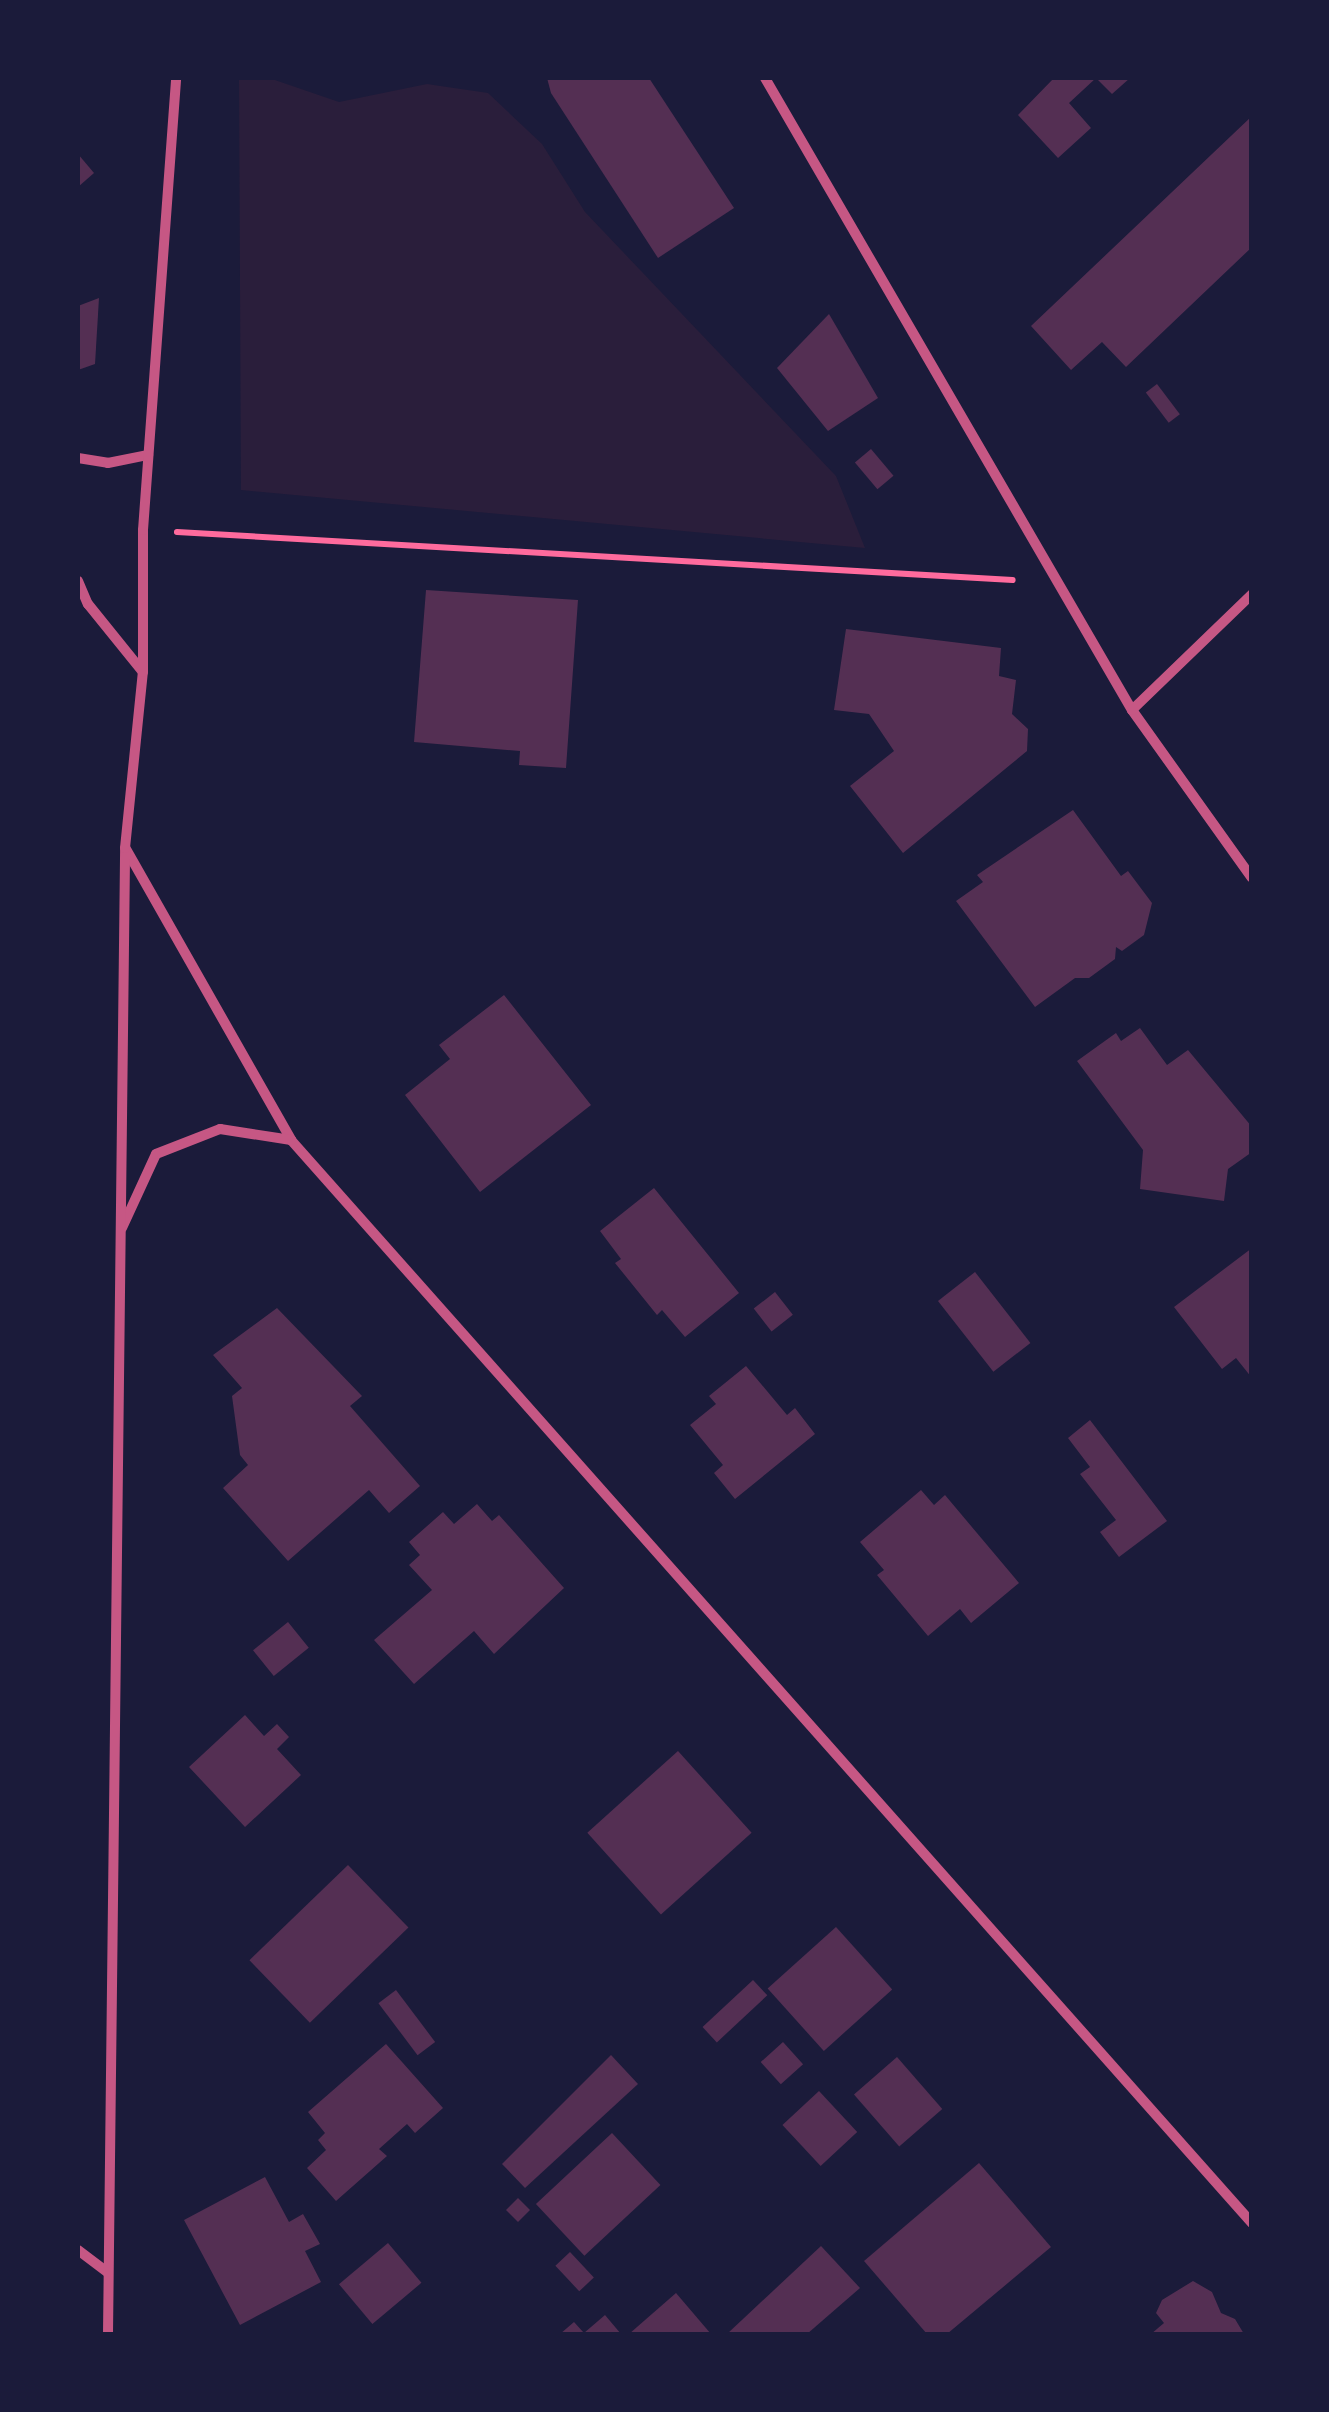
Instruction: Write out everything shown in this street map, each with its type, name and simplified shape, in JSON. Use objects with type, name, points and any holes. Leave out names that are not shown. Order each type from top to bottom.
[{"type":"street","points":[[108,2334],[126,848],[143,672],[143,530],[176,78]]},
{"type":"street","points":[[765,78],[1054,582],[1132,710],[1252,878]]},
{"type":"street","points":[[78,458],[108,463],[148,455]]},
{"type":"street","points":[[78,581],[88,604],[143,672]]},
{"type":"street","points":[[1132,710],[1252,594]]},
{"type":"street","points":[[126,848],[291,1140],[1252,2224]]},
{"type":"street","points":[[120,1233],[156,1154],[220,1129],[291,1140]]},
{"type":"street","points":[[78,2250],[108,2272]]},
{"type":"path","points":[[143,530],[1054,582]]},
{"type":"shaded area","points":[[239,78],[269,78],[339,102],[427,84],[488,93],[542,144],[585,212],[836,476],[865,548],[241,490]]},
{"type":"building","points":[[547,78],[649,78],[734,208],[658,258],[551,93]]},
{"type":"building","points":[[1054,78],[1096,78],[1069,103],[1091,128],[1058,158],[1018,115]]},
{"type":"building","points":[[1096,78],[1130,78],[1112,94]]},
{"type":"building","points":[[1252,116],[1252,247],[1126,367],[1102,342],[1071,370],[1031,326]]},
{"type":"building","points":[[78,154],[94,173],[78,187]]},
{"type":"building","points":[[99,298],[95,364],[78,370],[78,306]]},
{"type":"building","points":[[829,314],[878,398],[828,431],[777,368]]},
{"type":"building","points":[[1157,384],[1180,414],[1169,423],[1146,392]]},
{"type":"building","points":[[871,449],[893,476],[877,489],[855,462]]},
{"type":"building","points":[[426,590],[578,600],[566,768],[519,765],[520,751],[414,742]]},
{"type":"building","points":[[846,629],[1001,648],[999,676],[1016,680],[1012,714],[1028,729],[1027,751],[903,853],[850,786],[894,751],[869,714],[834,710]]},
{"type":"building","points":[[1073,810],[1121,876],[1128,871],[1152,903],[1144,935],[1122,951],[1116,947],[1115,959],[1089,978],[1075,978],[1035,1007],[956,901],[983,882],[977,875]]},
{"type":"building","points":[[504,995],[591,1105],[480,1192],[405,1095],[450,1059],[439,1045]]},
{"type":"building","points":[[1140,1028],[1167,1065],[1188,1050],[1252,1127],[1252,1152],[1228,1169],[1224,1201],[1140,1189],[1143,1150],[1077,1061],[1116,1033],[1121,1041]]},
{"type":"building","points":[[654,1188],[739,1293],[685,1337],[662,1310],[657,1315],[615,1263],[621,1259],[600,1231]]},
{"type":"building","points":[[1252,1248],[1252,1378],[1236,1358],[1222,1369],[1174,1307]]},
{"type":"building","points":[[975,1272],[1030,1343],[993,1372],[938,1301]]},
{"type":"building","points":[[775,1292],[793,1315],[772,1331],[754,1309]]},
{"type":"building","points":[[277,1308],[362,1396],[350,1406],[420,1486],[389,1513],[369,1490],[288,1561],[223,1488],[248,1465],[240,1455],[232,1396],[242,1388],[213,1355]]},
{"type":"building","points":[[746,1366],[787,1415],[795,1408],[815,1434],[735,1499],[714,1473],[723,1465],[690,1425],[716,1404],[709,1396]]},
{"type":"building","points":[[1090,1420],[1167,1521],[1119,1557],[1100,1532],[1116,1520],[1080,1474],[1090,1467],[1068,1438]]},
{"type":"building","points":[[921,1490],[934,1505],[945,1495],[1019,1583],[971,1623],[960,1609],[928,1636],[877,1575],[884,1570],[860,1542]]},
{"type":"building","points":[[477,1504],[492,1521],[499,1515],[564,1588],[494,1654],[474,1631],[414,1684],[374,1640],[432,1590],[409,1565],[420,1555],[409,1542],[443,1512],[454,1524]]},
{"type":"building","points":[[288,1622],[309,1648],[274,1676],[253,1650]]},
{"type":"building","points":[[245,1715],[264,1736],[277,1724],[289,1737],[277,1749],[301,1775],[245,1827],[189,1767]]},
{"type":"building","points":[[678,1751],[752,1833],[661,1914],[587,1833]]},
{"type":"building","points":[[348,1865],[408,1928],[310,2023],[249,1960]]},
{"type":"building","points":[[836,1927],[892,1989],[824,2051],[768,1989]]},
{"type":"building","points":[[753,1980],[767,1995],[717,2042],[703,2027]]},
{"type":"building","points":[[396,1990],[435,2042],[418,2055],[378,2003]]},
{"type":"building","points":[[783,2042],[803,2064],[781,2084],[761,2062]]},
{"type":"building","points":[[386,2044],[443,2108],[415,2133],[407,2124],[379,2149],[387,2156],[336,2201],[307,2168],[326,2150],[318,2140],[325,2133],[308,2112]]},
{"type":"building","points":[[611,2055],[638,2084],[525,2188],[502,2164]]},
{"type":"building","points":[[897,2057],[942,2109],[899,2146],[854,2094]]},
{"type":"building","points":[[819,2091],[857,2132],[821,2166],[782,2125]]},
{"type":"building","points":[[612,2133],[660,2185],[584,2256],[536,2204]]},
{"type":"building","points":[[979,2163],[1051,2247],[947,2334],[927,2334],[864,2261]]},
{"type":"building","points":[[265,2177],[289,2222],[303,2214],[320,2244],[305,2251],[321,2282],[240,2325],[184,2220]]},
{"type":"building","points":[[518,2198],[530,2210],[518,2222],[506,2210]]},
{"type":"building","points":[[388,2243],[421,2283],[372,2324],[339,2284]]},
{"type":"building","points":[[821,2246],[860,2288],[807,2334],[727,2334]]},
{"type":"building","points":[[570,2252],[594,2278],[579,2291],[555,2266]]},
{"type":"building","points":[[1193,2281],[1212,2292],[1221,2313],[1235,2319],[1244,2334],[1151,2334],[1164,2323],[1156,2313],[1162,2300]]},
{"type":"building","points":[[676,2293],[711,2334],[629,2334]]},
{"type":"building","points":[[605,2315],[621,2334],[560,2334],[574,2322],[584,2333]]}]
